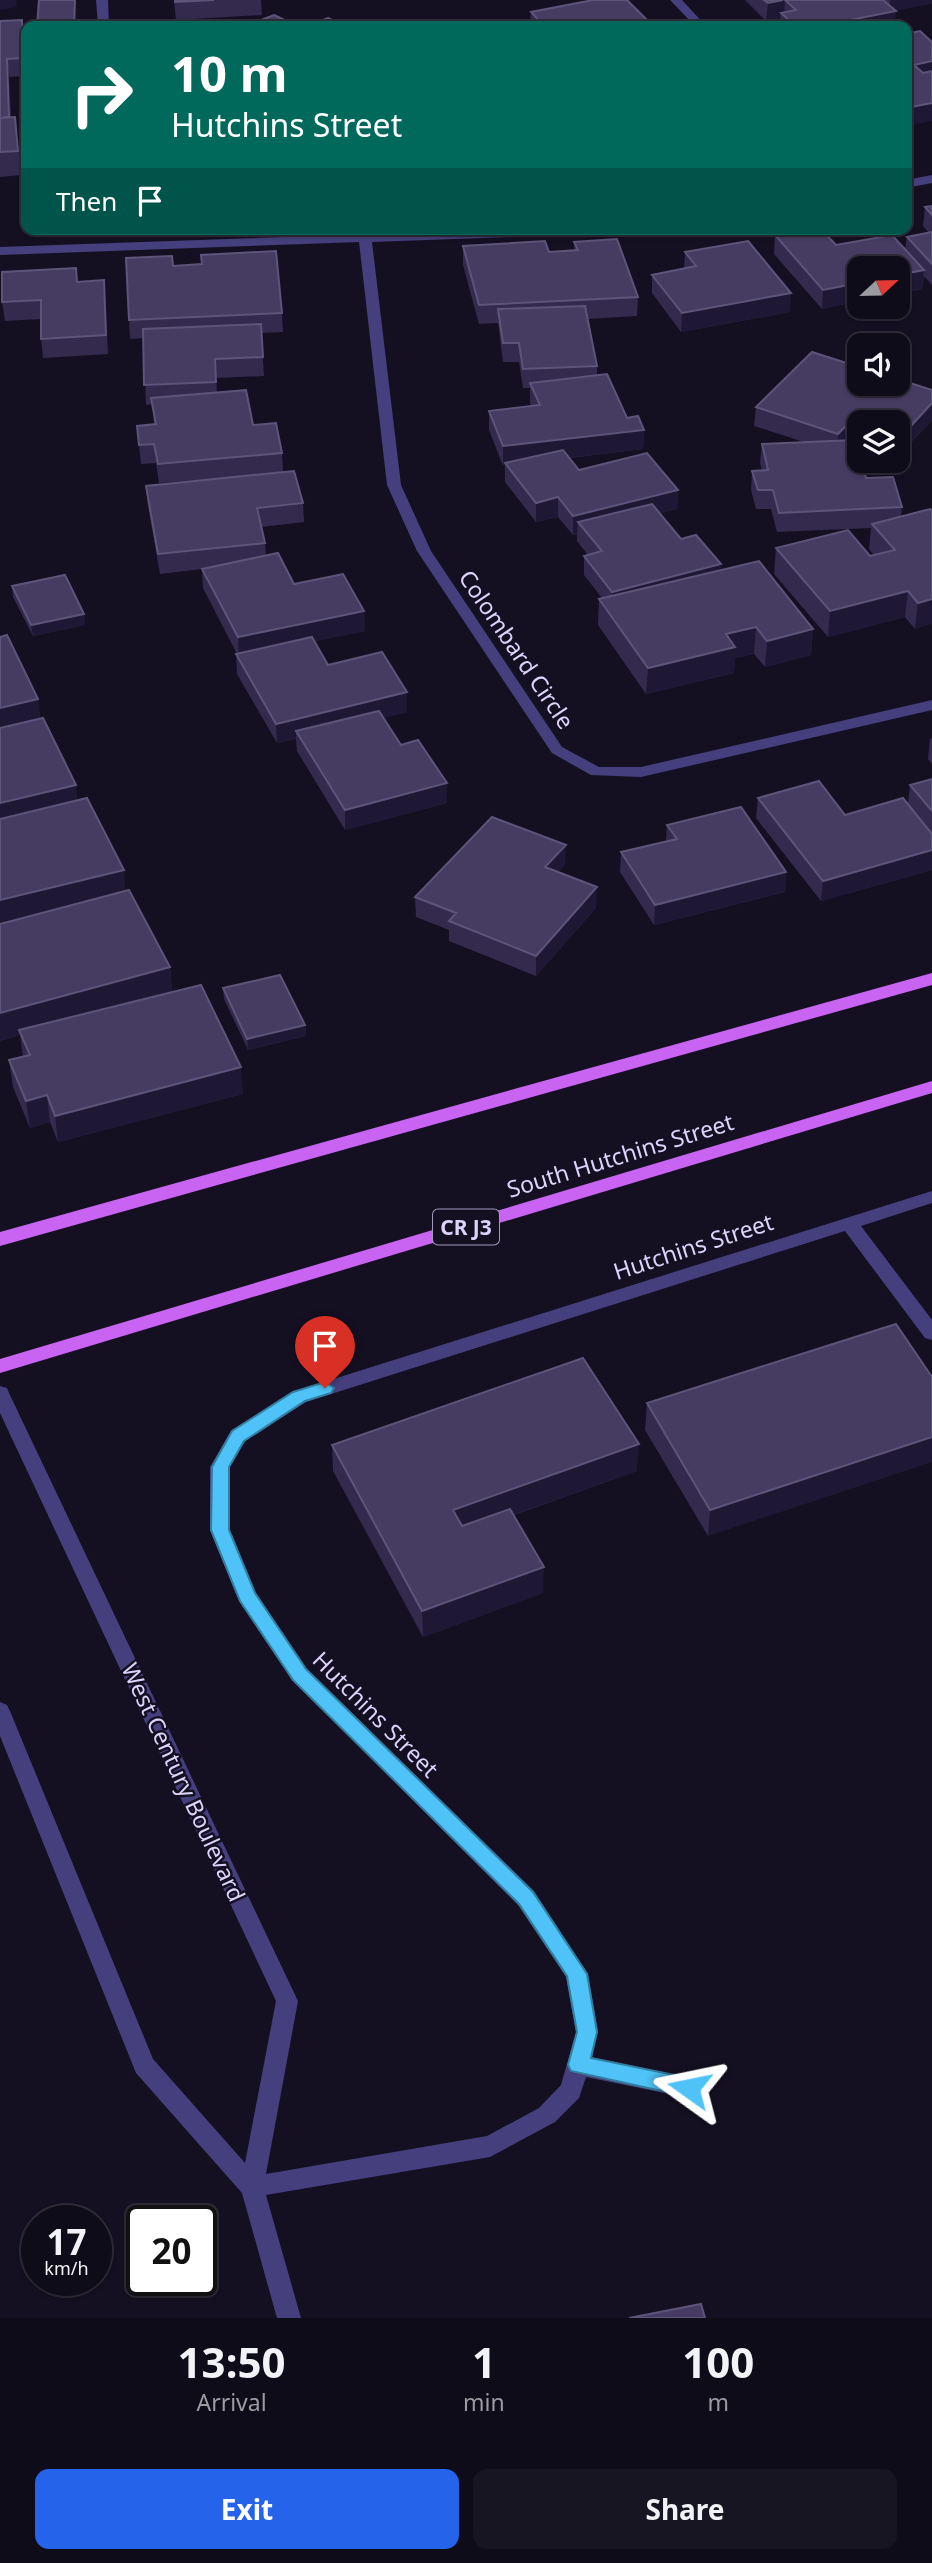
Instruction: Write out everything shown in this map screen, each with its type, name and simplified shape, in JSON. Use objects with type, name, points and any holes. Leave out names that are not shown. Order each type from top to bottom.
[{"type":"main road","points":[[0,1239],[932,979]]},
{"type":"main road","name":"South Hutchins Street","points":[[0,1366],[932,1087]]},
{"type":"street","points":[[102,0],[104,21]]},
{"type":"street","points":[[676,0],[696,21]]},
{"type":"street","points":[[912,183],[932,179]]},
{"type":"street","points":[[105,235],[105,247]]},
{"type":"street","points":[[0,251],[469,235]]},
{"type":"street","name":"Colombard Circle","points":[[365,239],[394,485],[424,551],[557,750],[596,772],[641,772],[932,705]]},
{"type":"street","name":"Hutchins Street","points":[[252,2187],[490,2146],[547,2115],[571,2091],[587,2032],[577,1974],[526,1898],[300,1675],[247,1596],[220,1530],[220,1467],[238,1436],[299,1396],[932,1197]]},
{"type":"street","points":[[849,1223],[932,1333]]},
{"type":"street","name":"West Century Boulevard","points":[[0,1393],[287,2001],[252,2187]]},
{"type":"street","name":"West Century Boulevard","points":[[0,1711],[144,2066],[252,2187],[289,2318]]},
{"type":"street","points":[[579,2065],[689,2088]]},
{"type":"building","points":[[39,0],[75,0],[74,21],[37,21]]},
{"type":"building","points":[[175,0],[214,0],[175,2]]},
{"type":"building","points":[[593,0],[627,0],[648,21],[539,21],[531,12]]},
{"type":"building","points":[[785,0],[883,0],[896,11],[845,21],[790,21],[781,13],[796,10]]},
{"type":"building","points":[[274,15],[287,21],[258,21]]},
{"type":"building","points":[[0,21],[22,21],[21,58],[7,59],[9,117],[0,118]]},
{"type":"building","points":[[920,31],[932,42],[932,61],[914,65],[923,73],[932,71],[932,103],[912,107],[912,33]]},
{"type":"building","points":[[15,117],[18,151],[0,152],[0,118]]},
{"type":"building","points":[[932,206],[932,215],[925,207]]},
{"type":"building","points":[[932,232],[932,264],[907,237]]},
{"type":"building","points":[[775,235],[827,235],[836,245],[892,235],[924,270],[910,273],[910,256],[847,256],[847,285],[823,290]]},
{"type":"building","points":[[617,239],[638,297],[479,305],[463,246],[545,241],[549,252],[578,250],[574,242]]},
{"type":"building","points":[[748,241],[791,293],[682,313],[652,275],[696,266],[685,252]]},
{"type":"building","points":[[276,251],[282,313],[129,320],[126,258],[172,256],[173,266],[202,264],[201,255]]},
{"type":"building","points":[[76,268],[77,282],[104,280],[106,335],[41,339],[41,300],[2,302],[2,272]]},
{"type":"building","points":[[585,306],[597,366],[523,369],[519,343],[503,343],[498,309]]},
{"type":"building","points":[[261,324],[263,357],[215,359],[216,382],[144,385],[143,329]]},
{"type":"building","points":[[812,352],[847,363],[847,396],[910,396],[910,383],[932,390],[932,403],[910,427],[910,410],[847,410],[847,425],[838,434],[756,407]]},
{"type":"building","points":[[607,374],[627,418],[638,416],[644,430],[503,446],[489,411],[540,405],[530,383]]},
{"type":"building","points":[[246,390],[253,425],[276,423],[282,453],[158,464],[154,444],[139,445],[137,426],[156,424],[151,398]]},
{"type":"building","points":[[847,440],[847,473],[865,473],[866,478],[893,477],[902,507],[779,513],[773,490],[758,490],[752,471],[768,470],[762,444]]},
{"type":"building","points":[[563,450],[579,470],[647,453],[678,490],[573,516],[558,497],[536,503],[505,463]]},
{"type":"building","points":[[294,471],[303,503],[257,508],[265,543],[158,554],[146,486]]},
{"type":"building","points":[[652,504],[681,539],[696,535],[721,564],[612,592],[584,556],[602,551],[578,522]]},
{"type":"building","points":[[930,509],[932,599],[918,603],[908,591],[830,611],[776,548],[848,530],[870,556],[895,550],[872,524]]},
{"type":"building","points":[[278,553],[294,584],[343,574],[364,611],[238,637],[202,569]]},
{"type":"building","points":[[759,561],[813,629],[767,641],[756,627],[726,634],[735,647],[648,668],[599,599]]},
{"type":"building","points":[[65,575],[84,614],[31,625],[12,586]]},
{"type":"building","points":[[7,635],[38,699],[0,708],[0,637]]},
{"type":"building","points":[[312,637],[328,665],[382,652],[407,692],[276,724],[236,654]]},
{"type":"building","points":[[379,711],[401,745],[418,740],[447,783],[345,810],[296,731]]},
{"type":"building","points":[[43,718],[76,785],[0,803],[0,728]]},
{"type":"building","points":[[932,779],[932,811],[910,785]]},
{"type":"building","points":[[819,781],[845,815],[903,798],[932,834],[932,850],[823,881],[758,798]]},
{"type":"building","points":[[87,798],[124,870],[0,900],[0,819]]},
{"type":"building","points":[[741,807],[786,872],[655,905],[621,852],[677,839],[667,825]]},
{"type":"building","points":[[492,817],[566,845],[545,867],[597,887],[536,956],[449,921],[456,913],[415,897]]},
{"type":"building","points":[[129,890],[170,967],[0,1013],[0,924]]},
{"type":"building","points":[[280,975],[305,1025],[247,1039],[223,988]]},
{"type":"building","points":[[201,985],[241,1067],[55,1116],[47,1095],[26,1101],[9,1060],[30,1055],[19,1030]]},
{"type":"building","points":[[896,1324],[932,1377],[932,1437],[710,1510],[647,1403]]},
{"type":"building","points":[[583,1358],[639,1444],[453,1510],[462,1526],[510,1509],[544,1567],[422,1611],[332,1445]]},
{"type":"building","points":[[701,2304],[705,2318],[629,2318]]},
{"type":"route","points":[[325,1388],[299,1396],[238,1436],[220,1467],[220,1530],[247,1596],[300,1675],[526,1898],[577,1974],[587,2032],[579,2065],[689,2088]]}]
